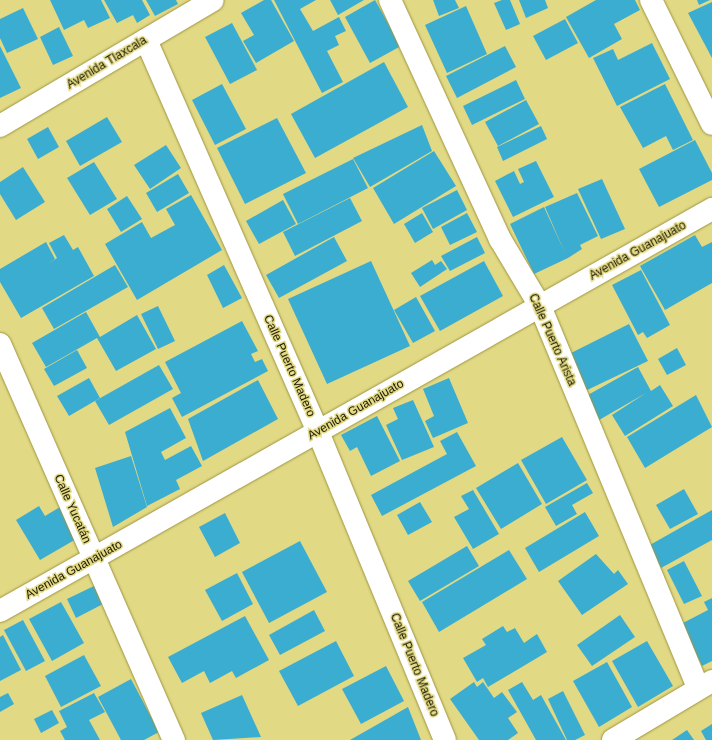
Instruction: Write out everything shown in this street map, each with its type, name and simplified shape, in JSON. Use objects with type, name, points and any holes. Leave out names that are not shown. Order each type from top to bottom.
[{"type":"street","name":"Avenida Tlaxcala","points":[[0,126],[213,0]]},
{"type":"street","name":"Calle Puerto Arista","points":[[390,0],[500,239],[540,306],[705,684]]},
{"type":"street","points":[[651,0],[712,124]]},
{"type":"street","name":"Calle Puerto Madero","points":[[146,40],[318,432],[445,740]]},
{"type":"street","name":"Avenida Guanajuato","points":[[0,611],[712,209]]},
{"type":"street","name":"Calle Yucatán","points":[[0,344],[174,740]]},
{"type":"street","points":[[613,740],[705,684]]},
{"type":"building","points":[[50,0],[101,0],[110,18],[88,28],[84,20],[64,30]]},
{"type":"building","points":[[104,0],[142,0],[150,15],[137,23],[133,15],[117,23]]},
{"type":"building","points":[[146,0],[176,0],[178,4],[155,16]]},
{"type":"building","points":[[264,0],[271,0],[294,41],[256,63],[243,41],[254,35],[241,13]]},
{"type":"building","points":[[274,0],[316,0],[300,9],[313,31],[339,17],[346,31],[335,36],[339,45],[327,51],[343,82],[322,93]]},
{"type":"building","points":[[330,0],[364,0],[338,15]]},
{"type":"building","points":[[375,0],[401,46],[370,63],[345,17]]},
{"type":"building","points":[[433,0],[455,0],[459,8],[439,16]]},
{"type":"building","points":[[502,0],[510,0],[520,24],[506,30],[494,3]]},
{"type":"building","points":[[519,0],[545,0],[548,8],[526,18]]},
{"type":"building","points":[[596,0],[635,0],[640,10],[614,24],[622,39],[589,58],[566,17]]},
{"type":"building","points":[[697,0],[710,0],[699,5]]},
{"type":"building","points":[[712,2],[712,58],[688,13]]},
{"type":"building","points":[[466,6],[487,54],[447,73],[425,25]]},
{"type":"building","points":[[23,8],[38,39],[7,53],[0,38],[0,19]]},
{"type":"building","points":[[565,19],[578,43],[546,60],[533,36]]},
{"type":"building","points":[[232,23],[257,70],[230,84],[205,37]]},
{"type":"building","points":[[59,27],[73,56],[53,65],[40,37]]},
{"type":"building","points":[[652,43],[670,79],[617,106],[593,58],[613,49],[618,60]]},
{"type":"building","points":[[0,46],[21,88],[0,98]]},
{"type":"building","points":[[505,46],[516,67],[457,98],[446,76]]},
{"type":"building","points":[[384,62],[408,107],[315,158],[291,114]]},
{"type":"building","points":[[516,80],[525,99],[472,125],[463,106]]},
{"type":"building","points":[[222,84],[246,129],[215,145],[192,100]]},
{"type":"building","points":[[665,84],[693,140],[673,150],[666,136],[643,148],[620,107]]},
{"type":"building","points":[[526,100],[539,124],[498,146],[485,122]]},
{"type":"building","points":[[107,117],[122,142],[80,166],[66,141]]},
{"type":"building","points":[[277,118],[306,173],[245,204],[217,148]]},
{"type":"building","points":[[422,125],[432,151],[370,187],[353,158]]},
{"type":"building","points":[[541,126],[547,139],[503,161],[497,147]]},
{"type":"building","points":[[48,127],[59,147],[38,159],[27,139]]},
{"type":"building","points":[[695,140],[712,173],[712,180],[659,207],[639,169]]},
{"type":"building","points":[[166,145],[181,168],[150,189],[134,165]]},
{"type":"building","points":[[434,151],[456,186],[394,224],[373,188]]},
{"type":"building","points":[[353,159],[368,188],[298,224],[283,194]]},
{"type":"building","points":[[536,161],[554,197],[513,217],[495,181],[514,171],[520,184],[524,182],[518,169]]},
{"type":"building","points":[[94,162],[117,199],[90,215],[67,178]]},
{"type":"building","points":[[23,167],[45,202],[16,220],[0,194],[0,182]]},
{"type":"building","points":[[178,174],[189,193],[157,212],[146,193]]},
{"type":"building","points":[[602,179],[625,229],[601,239],[578,189]]},
{"type":"building","points":[[457,190],[467,210],[433,229],[422,208]]},
{"type":"building","points":[[577,193],[598,236],[580,245],[582,249],[568,258],[534,274],[510,224],[544,207],[565,253],[545,207]]},
{"type":"building","points":[[191,195],[222,250],[137,300],[105,244],[142,222],[151,238],[175,225],[166,209]]},
{"type":"building","points":[[127,196],[142,219],[121,232],[107,209]]},
{"type":"building","points":[[350,198],[362,221],[295,256],[283,232]]},
{"type":"building","points":[[283,200],[296,224],[259,244],[246,221]]},
{"type":"building","points":[[422,213],[433,232],[415,243],[404,224]]},
{"type":"building","points":[[467,213],[477,232],[450,245],[441,227]]},
{"type":"building","points":[[64,235],[73,250],[78,247],[94,276],[21,318],[0,282],[0,269],[46,242],[55,259],[48,264],[57,258],[49,243]]},
{"type":"building","points":[[695,235],[702,247],[712,242],[712,283],[665,310],[640,266]]},
{"type":"building","points":[[334,237],[347,261],[279,298],[266,275]]},
{"type":"building","points":[[477,237],[485,253],[450,271],[441,256]]},
{"type":"building","points":[[432,260],[435,265],[441,261],[447,269],[420,287],[411,273]]},
{"type":"building","points":[[371,261],[410,346],[327,384],[288,299]]},
{"type":"building","points":[[484,261],[503,296],[440,331],[420,296]]},
{"type":"building","points":[[115,265],[128,287],[54,329],[42,308]]},
{"type":"building","points":[[224,265],[242,298],[223,308],[207,275]]},
{"type":"building","points":[[641,270],[670,325],[647,338],[643,332],[638,335],[612,285]]},
{"type":"building","points":[[416,297],[435,331],[413,343],[394,310]]},
{"type":"building","points":[[158,306],[175,341],[158,349],[141,314]]},
{"type":"building","points":[[86,312],[100,337],[137,315],[156,349],[116,371],[97,338],[46,367],[32,343]]},
{"type":"building","points":[[242,321],[258,351],[251,354],[255,362],[262,359],[268,371],[182,417],[172,398],[181,393],[165,362]]},
{"type":"building","points":[[629,324],[648,361],[583,392],[565,356]]},
{"type":"building","points":[[677,348],[686,365],[667,375],[658,359]]},
{"type":"building","points":[[77,350],[87,368],[54,386],[44,369]]},
{"type":"building","points":[[159,365],[173,389],[109,425],[95,401]]},
{"type":"building","points":[[638,367],[651,391],[660,385],[673,406],[625,436],[612,415],[646,393],[599,420],[586,396]]},
{"type":"building","points":[[89,378],[100,398],[69,416],[57,396]]},
{"type":"building","points":[[449,378],[468,423],[433,438],[425,421],[434,416],[423,389]]},
{"type":"building","points":[[258,380],[278,419],[203,461],[188,419]]},
{"type":"building","points":[[696,395],[712,427],[645,468],[627,437]]},
{"type":"building","points":[[413,400],[434,447],[402,460],[386,425],[398,419],[393,408]]},
{"type":"building","points":[[170,408],[186,438],[161,452],[165,460],[191,446],[202,466],[176,480],[180,489],[147,506],[125,432]]},
{"type":"building","points":[[377,416],[400,461],[371,476],[357,447],[350,451],[341,435]]},
{"type":"building","points":[[457,432],[476,466],[382,516],[371,495],[447,454],[440,441]]},
{"type":"building","points":[[562,437],[587,480],[546,504],[521,460]]},
{"type":"building","points":[[131,456],[147,507],[113,527],[95,468]]},
{"type":"building","points":[[518,463],[542,504],[501,529],[476,488]]},
{"type":"building","points":[[587,483],[593,493],[572,505],[577,514],[556,526],[545,507]]},
{"type":"building","points":[[684,489],[698,514],[670,529],[656,505]]},
{"type":"building","points":[[473,490],[499,534],[473,549],[454,517],[469,509],[461,496]]},
{"type":"building","points":[[420,502],[432,522],[408,535],[397,515]]},
{"type":"building","points":[[39,506],[45,516],[60,507],[78,538],[40,560],[16,520]]},
{"type":"building","points":[[712,510],[712,540],[661,568],[648,546]]},
{"type":"building","points":[[585,512],[599,536],[539,572],[525,548]]},
{"type":"building","points":[[225,513],[240,543],[215,557],[199,527]]},
{"type":"building","points":[[300,541],[327,592],[269,623],[242,572]]},
{"type":"building","points":[[467,546],[479,566],[420,601],[408,581]]},
{"type":"building","points":[[509,550],[527,579],[439,632],[422,602]]},
{"type":"building","points":[[596,554],[614,574],[618,570],[628,584],[582,615],[558,581]]},
{"type":"building","points":[[684,561],[702,596],[684,604],[667,570]]},
{"type":"building","points":[[237,573],[253,604],[222,621],[205,590]]},
{"type":"building","points":[[96,585],[105,603],[76,618],[67,599]]},
{"type":"building","points":[[712,598],[712,661],[702,666],[681,624],[708,610],[704,602]]},
{"type":"building","points":[[61,602],[84,643],[52,661],[29,619]]},
{"type":"building","points":[[314,610],[325,631],[280,655],[269,635]]},
{"type":"building","points":[[620,615],[635,637],[592,666],[577,645]]},
{"type":"building","points":[[245,616],[269,660],[236,678],[232,671],[210,683],[204,671],[182,683],[168,657]]},
{"type":"building","points":[[23,620],[45,661],[26,671],[4,630]]},
{"type":"building","points":[[503,626],[507,632],[515,628],[524,643],[537,634],[547,652],[488,687],[483,678],[477,682],[463,658],[486,645],[482,639]]},
{"type":"building","points":[[3,635],[21,670],[0,681],[0,637]]},
{"type":"building","points":[[336,641],[354,676],[298,706],[279,671]]},
{"type":"building","points":[[647,641],[673,686],[638,707],[612,661]]},
{"type":"building","points":[[84,655],[101,686],[61,707],[45,676]]},
{"type":"building","points":[[607,662],[632,707],[599,727],[573,681]]},
{"type":"building","points":[[386,666],[404,701],[361,724],[342,689]]},
{"type":"building","points":[[131,679],[159,732],[144,740],[121,740],[98,697]]},
{"type":"building","points":[[474,682],[477,687],[483,682],[494,698],[502,692],[517,712],[508,718],[518,733],[508,740],[479,740],[450,699]]},
{"type":"building","points":[[522,682],[533,700],[541,695],[566,740],[536,740],[508,690]]},
{"type":"building","points":[[563,691],[585,735],[575,740],[567,740],[548,699]]},
{"type":"building","points":[[8,693],[14,704],[0,712],[0,697]]},
{"type":"building","points":[[94,693],[105,712],[89,720],[100,740],[65,740],[60,731],[67,727],[59,711]]},
{"type":"building","points":[[242,695],[261,737],[213,740],[201,713]]},
{"type":"building","points":[[408,707],[421,740],[350,740]]},
{"type":"building","points":[[52,710],[59,723],[41,733],[34,719]]},
{"type":"building","points":[[712,724],[712,740],[706,740],[701,731]]},
{"type":"building","points":[[687,730],[694,740],[672,740]]}]
